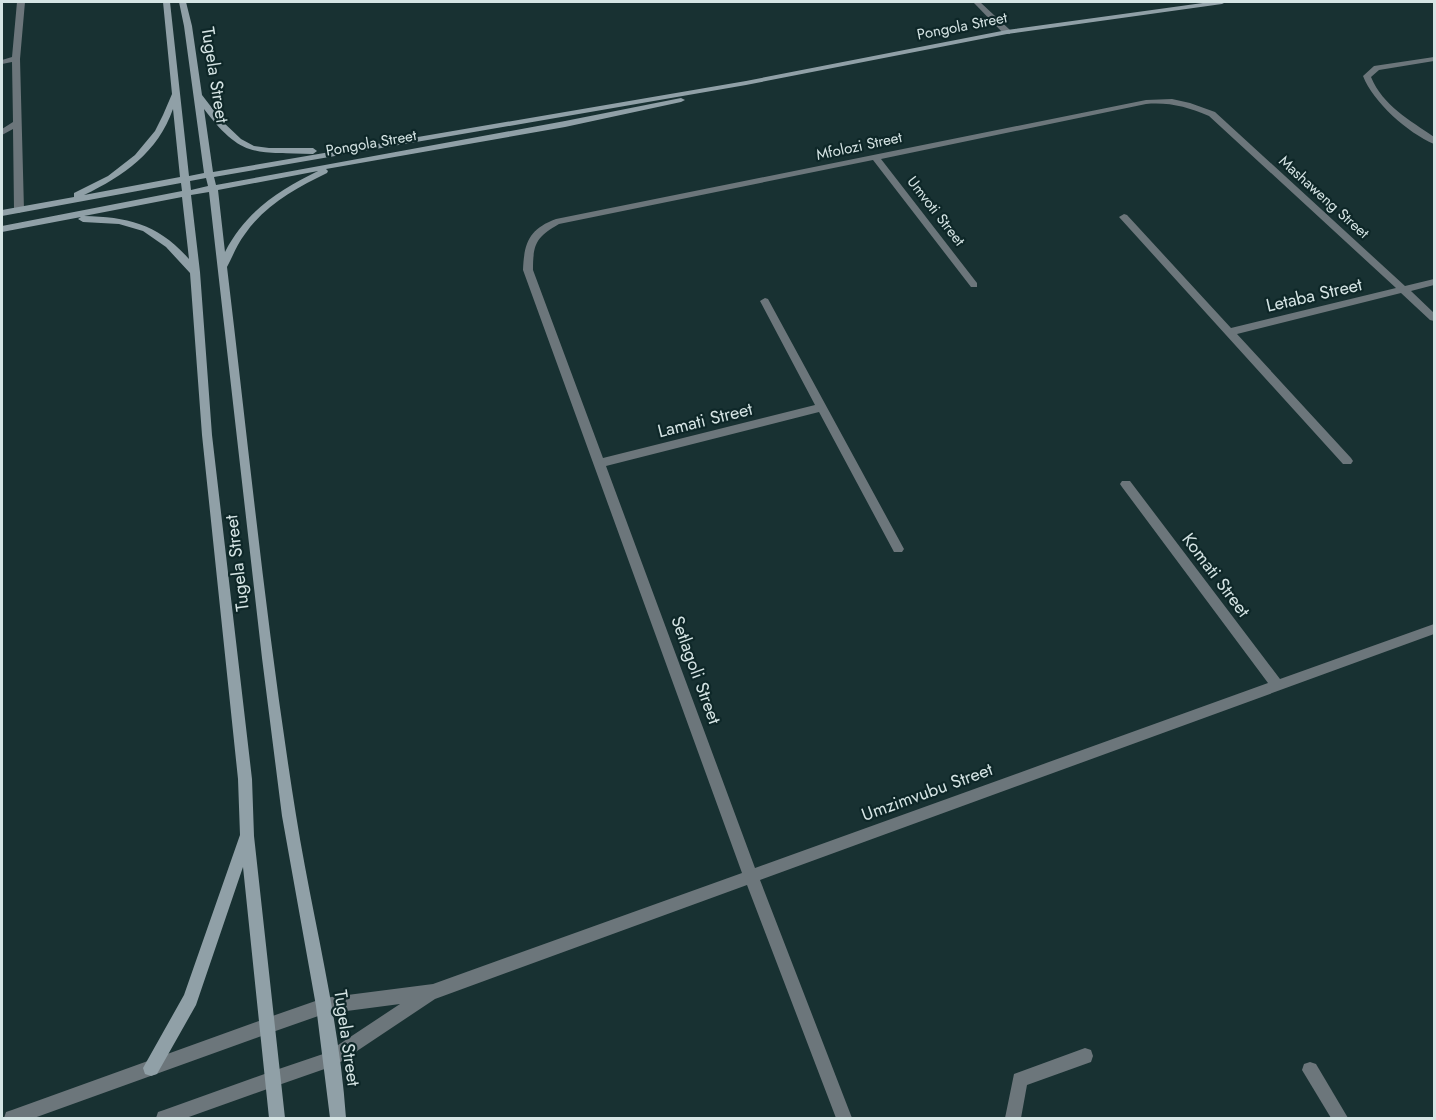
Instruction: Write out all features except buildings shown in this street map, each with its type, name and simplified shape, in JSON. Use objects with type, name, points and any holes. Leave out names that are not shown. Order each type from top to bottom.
[{"type":"street","points":[[19,210],[16,59],[21,2]]},
{"type":"street","name":"Tugela Street","points":[[166,2],[195,272],[207,435],[245,779],[247,836],[277,1119]]},
{"type":"street","name":"Tugela Street","points":[[182,2],[188,26],[209,175],[213,188],[239,419],[286,793],[324,1006],[338,1119]]},
{"type":"street","points":[[976,2],[1007,32]]},
{"type":"street","name":"Pongola Street","points":[[2,230],[185,186],[209,175],[746,83],[1007,32],[1222,2]]},
{"type":"street","points":[[2,62],[16,59]]},
{"type":"street","points":[[1434,59],[1377,68],[1367,76],[1371,89],[1384,103],[1434,141]]},
{"type":"street","name":"Pongola Street","points":[[2,213],[60,202],[185,186],[213,188],[575,122],[702,96],[746,83]]},
{"type":"street","points":[[60,202],[103,183],[128,167],[152,145],[166,121],[175,92]]},
{"type":"street","points":[[198,96],[219,123],[243,145],[272,151],[339,152]]},
{"type":"street","name":"Mfolozi Street","points":[[536,233],[556,222],[874,156],[1146,102],[1168,99],[1190,103]]},
{"type":"street","name":"Mashaweng Street","points":[[1190,103],[1212,114],[1434,318]]},
{"type":"street","points":[[2,134],[18,122]]},
{"type":"street","name":"Umvoti Street","points":[[874,156],[974,285]]},
{"type":"street","points":[[222,268],[243,229],[258,211],[294,185],[338,164]]},
{"type":"street","points":[[1125,217],[1347,461]]},
{"type":"street","points":[[57,218],[106,219],[142,226],[171,243],[195,272]]},
{"type":"street","name":"Setlagoli Street","points":[[536,233],[528,248],[528,270],[751,876],[844,1119]]},
{"type":"street","name":"Letaba Street","points":[[1230,332],[1434,282]]},
{"type":"street","points":[[765,301],[820,408],[898,549]]},
{"type":"street","name":"Lamati Street","points":[[598,464],[820,408]]},
{"type":"street","name":"Komati Street","points":[[1126,484],[1278,687]]},
{"type":"street","name":"Umzimvubu Street","points":[[12,1119],[324,1006],[433,992],[1434,629]]},
{"type":"street","points":[[151,1068],[190,999],[247,836]]},
{"type":"street","name":"Umzimvubu Street","points":[[164,1119],[330,1059],[433,992]]},
{"type":"street","points":[[1013,1119],[1020,1080],[1085,1056]]},
{"type":"street","points":[[1310,1070],[1340,1119]]}]
